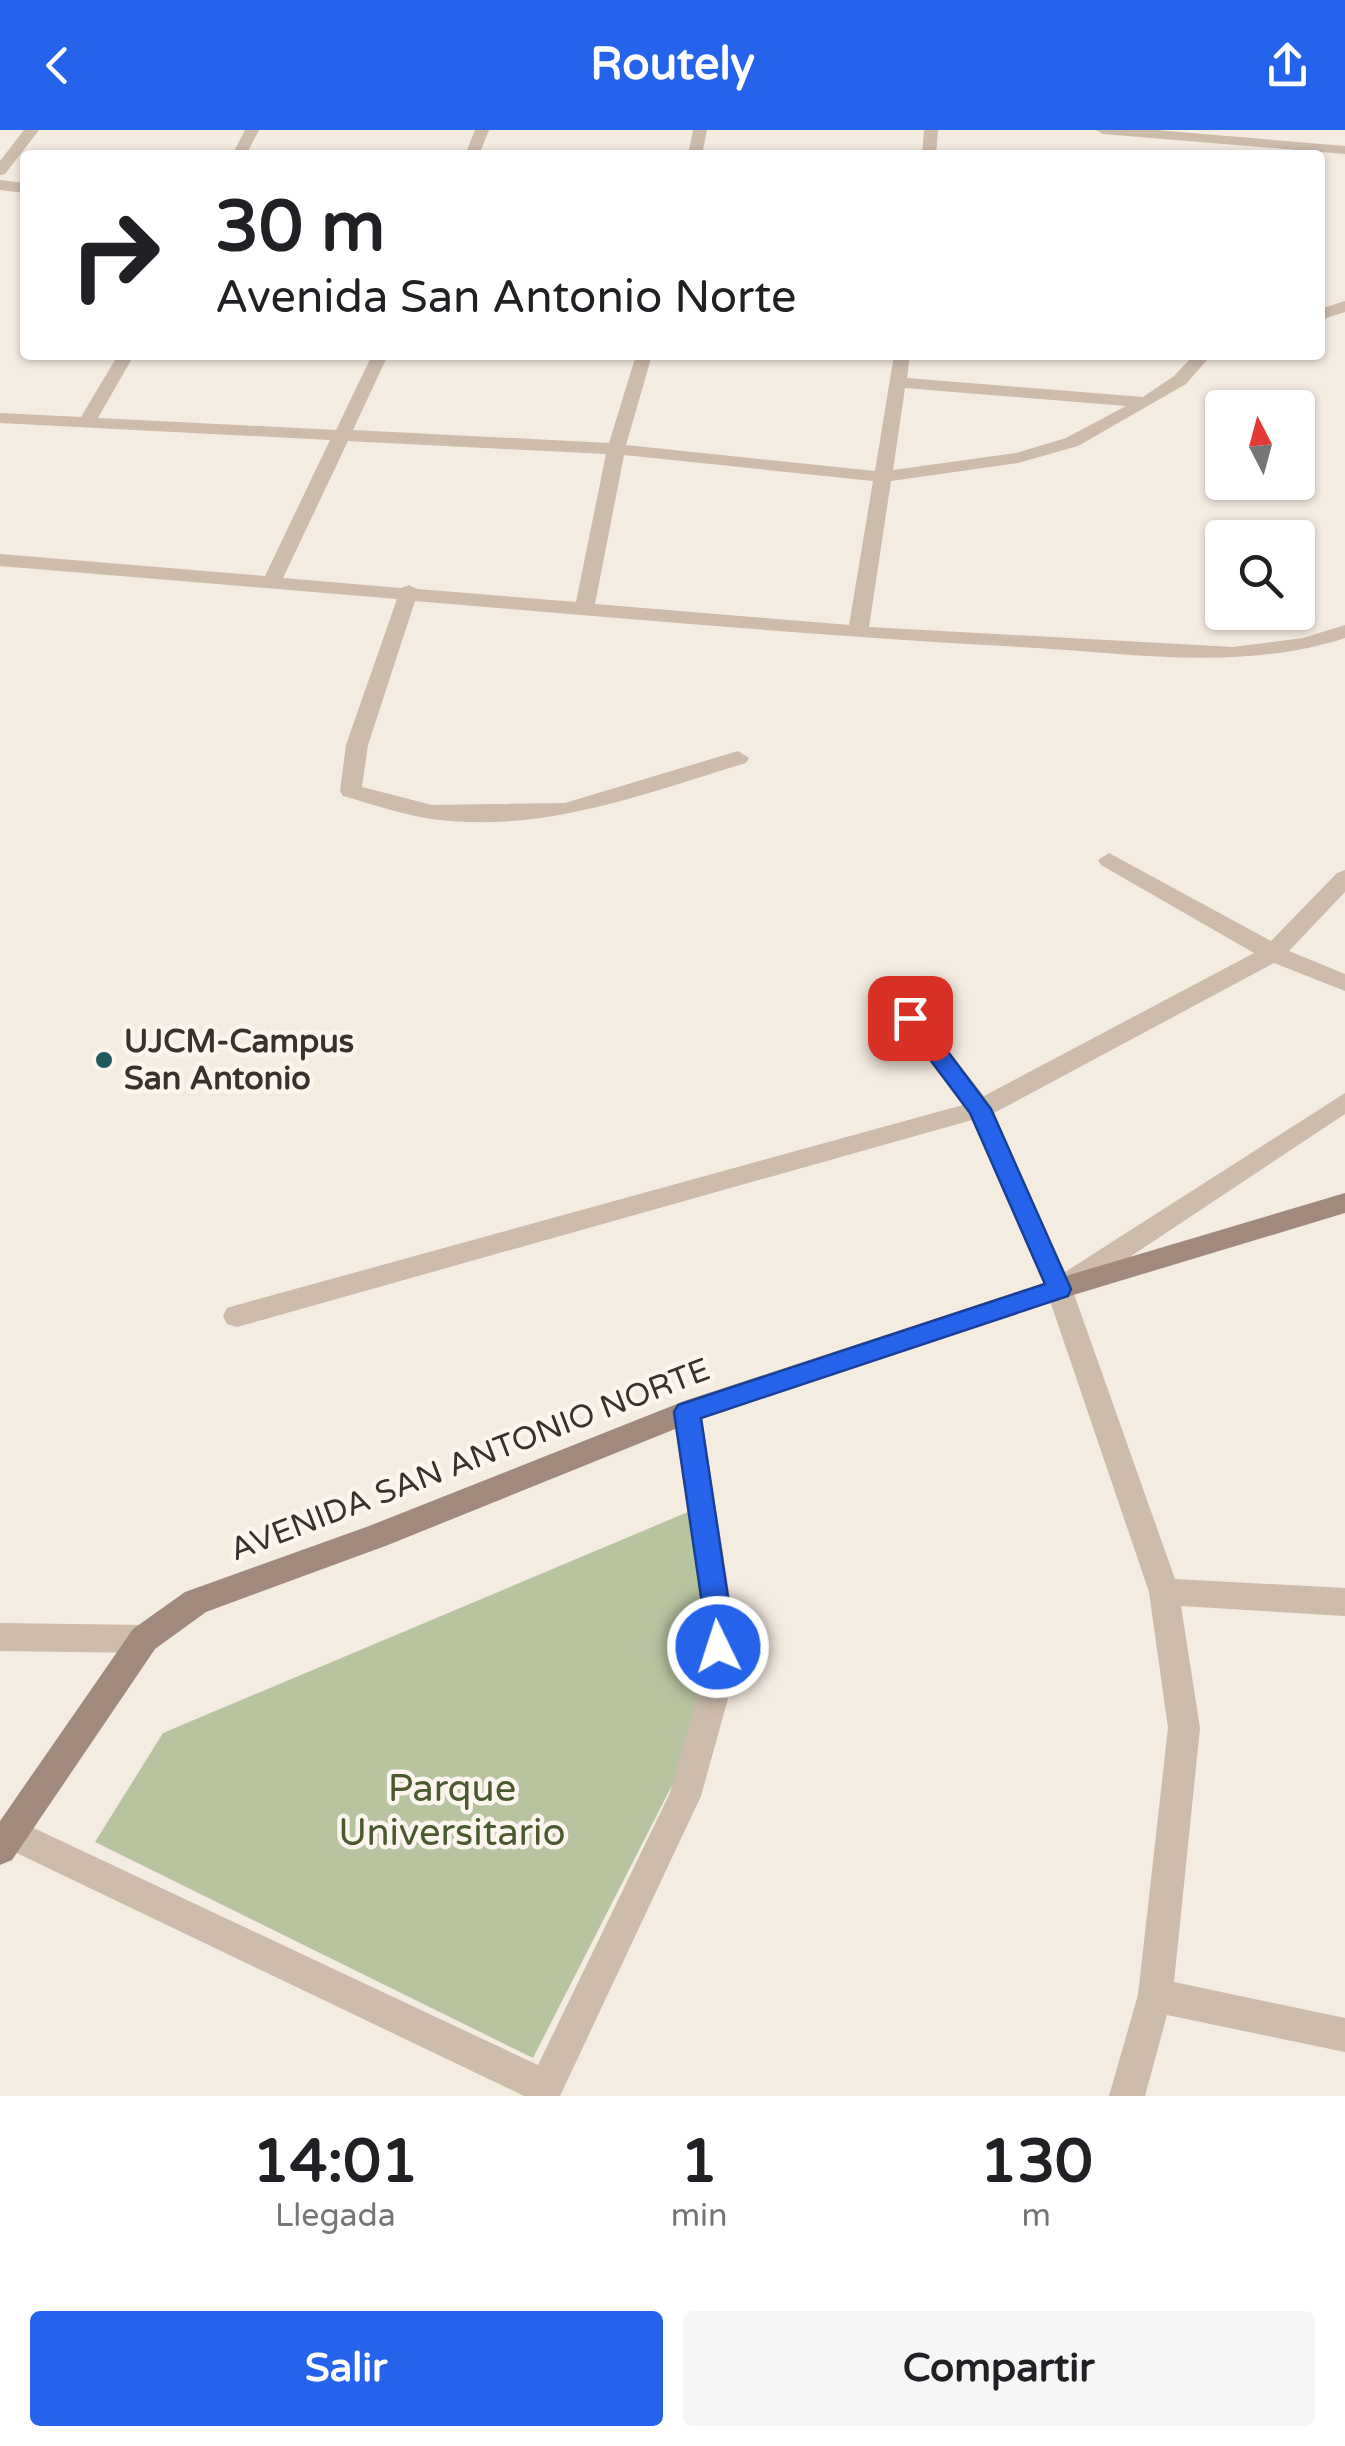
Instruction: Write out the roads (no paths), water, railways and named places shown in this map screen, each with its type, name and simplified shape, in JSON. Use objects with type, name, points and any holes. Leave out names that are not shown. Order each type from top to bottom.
[{"type":"street","points":[[0,171],[32,130]]},
{"type":"street","points":[[1102,130],[1345,150]]},
{"type":"street","points":[[86,424],[123,360]]},
{"type":"street","points":[[272,581],[378,360]]},
{"type":"street","points":[[584,607],[616,450],[643,360]]},
{"type":"street","points":[[858,632],[901,360]]},
{"type":"street","points":[[0,418],[616,450],[884,476],[1018,458],[1072,442],[1146,402],[1180,380],[1199,360]]},
{"type":"street","points":[[898,382],[1146,402]]},
{"type":"street","points":[[0,560],[408,591],[858,632],[1233,653],[1306,644],[1345,631]]},
{"type":"street","points":[[408,591],[357,745],[351,791],[432,812],[502,814],[566,810],[738,758]]},
{"type":"street","points":[[1306,644],[1345,648]]},
{"type":"street","points":[[1109,860],[1273,953],[1345,982]]},
{"type":"street","points":[[237,1316],[980,1109],[1273,953],[1345,878]]},
{"type":"street","points":[[910,1018],[980,1109],[1059,1289],[1164,1592],[1184,1728],[1155,1996],[1127,2096]]},
{"type":"street","points":[[1059,1289],[1345,1102]]},
{"type":"street","name":"AVENIDA SAN ANTONIO NORTE","points":[[144,1638],[196,1602],[378,1536],[687,1412],[1059,1289],[1345,1204]]},
{"type":"street","points":[[144,1638],[6,1842],[544,2092],[685,1796],[718,1677],[718,1617],[687,1412]]},
{"type":"street","points":[[1164,1592],[1345,1602]]},
{"type":"street","points":[[0,1637],[144,1638]]},
{"type":"street","points":[[1155,1996],[1345,2036]]},
{"type":"place","name":"UJCM-Campus San Antonio","points":[[104,1060]]},
{"type":"park label","name":"Parque Universitario","points":[[452,1811]]}]
